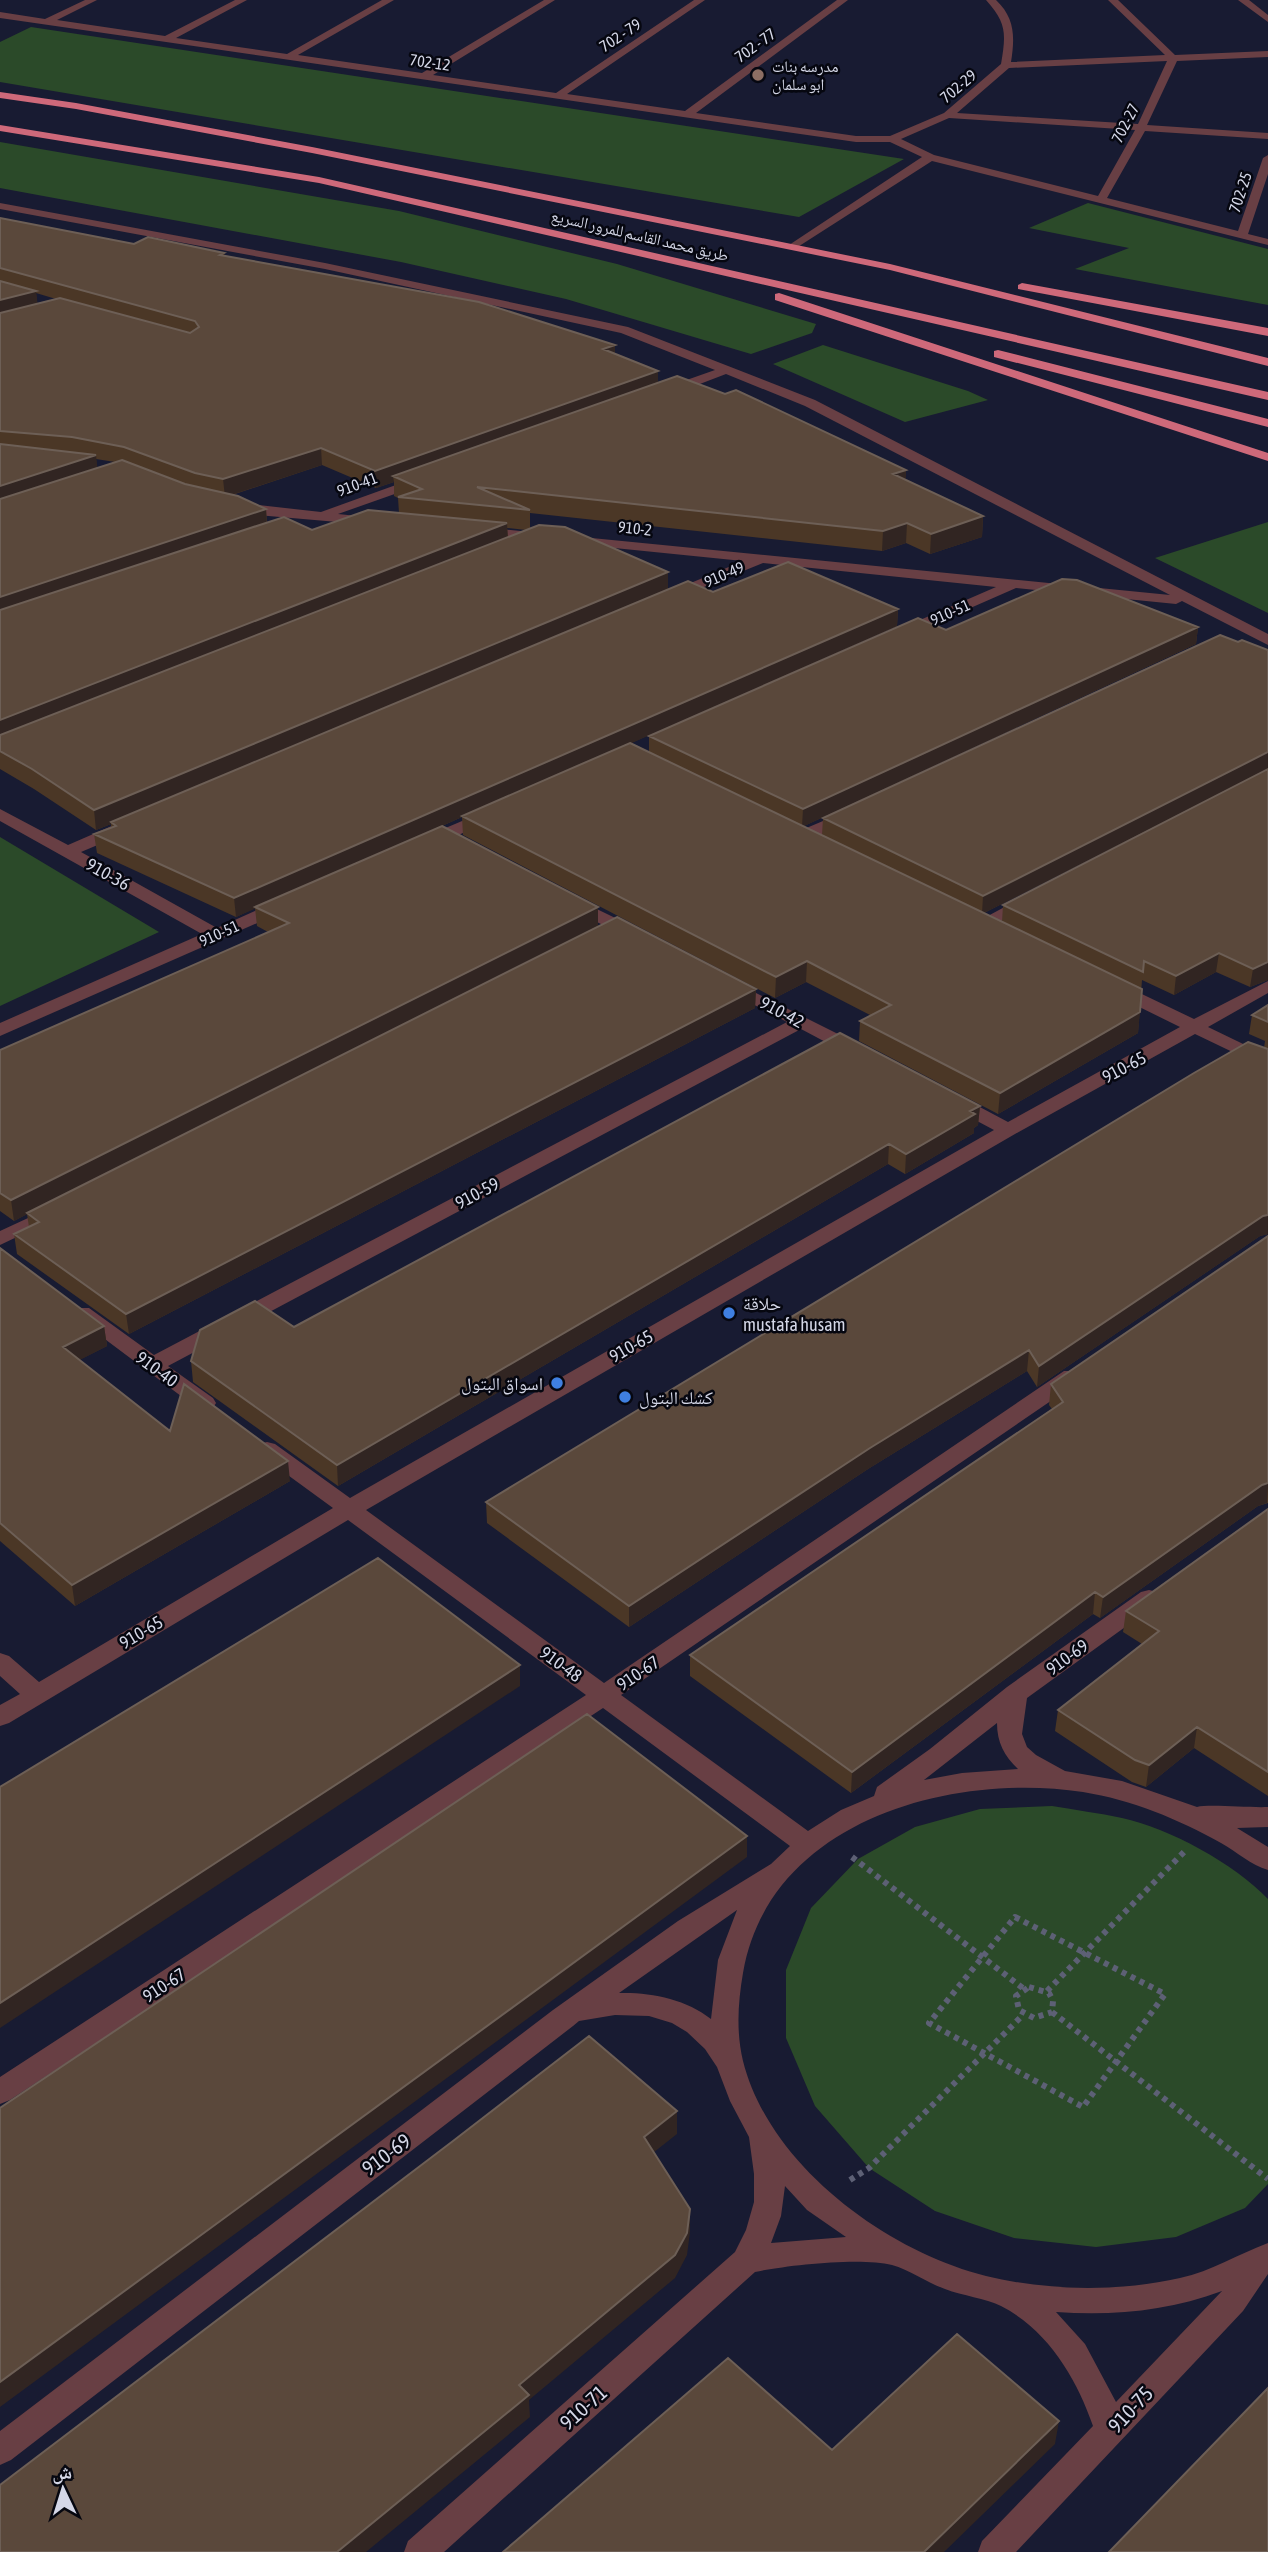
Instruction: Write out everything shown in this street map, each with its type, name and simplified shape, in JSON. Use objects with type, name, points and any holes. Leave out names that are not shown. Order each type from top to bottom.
[{"type":"highway","name":"طريق محمد القاسم للمرور السريع","points":[[0,95],[76,106],[312,150],[890,267],[1268,362]]},
{"type":"highway","name":"طريق محمد القاسم للمرور السريع","points":[[0,128],[319,180],[1268,396]]},
{"type":"highway","points":[[538,228],[826,311],[1268,423]]},
{"type":"highway","points":[[890,267],[1058,293],[1268,332]]},
{"type":"highway","points":[[826,311],[1268,457]]},
{"type":"street","points":[[46,22],[92,0]]},
{"type":"street","points":[[166,39],[242,0]]},
{"type":"street","points":[[288,57],[388,0]]},
{"type":"street","points":[[423,77],[550,0]]},
{"type":"street","name":"702 - 79","points":[[558,96],[700,0]]},
{"type":"street","name":"702 - 77","points":[[686,115],[843,0]]},
{"type":"street","points":[[991,0],[1004,11],[1010,35],[1006,65],[1268,54]]},
{"type":"street","points":[[1113,0],[1173,58]]},
{"type":"street","points":[[1243,0],[1268,19]]},
{"type":"street","points":[[1257,10],[1268,9]]},
{"type":"street","name":"702-12","points":[[0,15],[856,139]]},
{"type":"street","name":"702-27","points":[[1101,200],[1141,128],[1173,58]]},
{"type":"street","name":"702-29","points":[[856,139],[892,139],[948,116],[1006,65]]},
{"type":"street","points":[[948,116],[1268,136]]},
{"type":"street","points":[[892,139],[930,157],[1268,242]]},
{"type":"street","points":[[793,247],[930,157]]},
{"type":"street","name":"702-25","points":[[1242,236],[1268,158]]},
{"type":"street","points":[[0,206],[325,265],[624,330],[810,403],[1189,601],[1240,633],[1268,640]]},
{"type":"street","points":[[646,399],[724,371]]},
{"type":"street","name":"910-41","points":[[286,527],[437,474]]},
{"type":"street","points":[[232,505],[257,511],[388,522]]},
{"type":"street","name":"910-2","points":[[470,530],[1189,601]]},
{"type":"street","points":[[500,551],[538,536]]},
{"type":"street","name":"910-49","points":[[659,602],[762,558]]},
{"type":"street","name":"910-51","points":[[887,640],[1015,583]]},
{"type":"street","points":[[827,848],[797,833],[867,807]]},
{"type":"street","points":[[418,846],[506,808]]},
{"type":"street","name":"910-36","points":[[0,814],[215,934]]},
{"type":"street","points":[[67,852],[132,825]]},
{"type":"street","points":[[443,835],[466,847]]},
{"type":"street","points":[[1008,936],[976,921],[1045,891]]},
{"type":"street","name":"910-51","points":[[0,1030],[304,896]]},
{"type":"street","points":[[559,896],[654,945]]},
{"type":"street","points":[[592,938],[617,926]]},
{"type":"street","name":"910-42","points":[[715,977],[874,1060]]},
{"type":"street","points":[[1096,979],[1268,1063]]},
{"type":"street","name":"910-65","points":[[0,1717],[349,1509],[1008,1130],[1268,986]]},
{"type":"street","name":"910-59","points":[[152,1365],[801,1022]]},
{"type":"street","points":[[935,1092],[1008,1130]]},
{"type":"street","points":[[0,1239],[74,1202]]},
{"type":"street","name":"910-40","points":[[65,1301],[218,1413]]},
{"type":"street","name":"910-67","points":[[0,2092],[604,1695],[1096,1359]]},
{"type":"street","points":[[250,1437],[349,1509]]},
{"type":"street","name":"910-48","points":[[349,1509],[807,1844]]},
{"type":"street","name":"910-69","points":[[870,1806],[939,1756],[1016,1693],[1169,1583]]},
{"type":"street","points":[[0,1662],[37,1695]]},
{"type":"street","points":[[1016,1693],[1007,1717],[1008,1736],[1019,1755],[1029,1763],[1066,1779],[1130,1792],[1191,1814],[1235,1836],[1268,1860]]},
{"type":"street","points":[[730,2063],[724,1993],[741,1926],[780,1869],[807,1844],[870,1806],[945,1784],[997,1777],[1066,1779]]},
{"type":"street","points":[[1191,1814],[1228,1818],[1268,1816]]},
{"type":"street","name":"910-69","points":[[0,2450],[563,2018],[688,1928],[780,1869]]},
{"type":"street","points":[[563,2018],[601,2004],[640,2003],[679,2013],[710,2035],[730,2063],[761,2134],[816,2200],[892,2253],[948,2277],[1008,2294],[1097,2301],[1183,2291],[1264,2258]]},
{"type":"street","name":"910-71","points":[[419,2552],[746,2262],[763,2232],[771,2199],[769,2166],[761,2134]]},
{"type":"street","name":"910-71","points":[[746,2262],[817,2248],[892,2253]]},
{"type":"street","name":"910-75","points":[[994,2552],[1232,2302],[1264,2258]]},
{"type":"street","points":[[1008,2294],[1038,2313],[1064,2338],[1085,2366],[1100,2398],[1110,2431]]},
{"type":"path","points":[[1047,1991],[1192,1844],[1191,1814]]},
{"type":"path","points":[[807,1844],[858,1859],[1024,1989]]},
{"type":"path","points":[[1015,1917],[1084,1952],[1165,1994],[1083,2107],[929,2023],[1015,1917]]},
{"type":"path","points":[[1034,1987],[1047,1991],[1054,1999],[1052,2012],[1039,2018],[1023,2015],[1015,2001],[1016,1996],[1024,1989],[1034,1987]]},
{"type":"path","points":[[1052,2012],[1268,2179]]},
{"type":"path","points":[[816,2200],[869,2168],[1023,2015]]},
{"type":"green space","points":[[31,27],[904,159],[799,217],[0,82],[0,42]]},
{"type":"green space","points":[[0,142],[399,211],[617,264],[816,324],[812,333],[751,354],[566,299],[401,262],[0,188]]},
{"type":"green space","points":[[1088,203],[1268,249],[1268,305],[1075,269],[1129,248],[1029,228]]},
{"type":"green space","points":[[823,345],[968,391],[988,400],[905,422],[773,364]]},
{"type":"green space","points":[[1268,522],[1268,613],[1155,558]]},
{"type":"green space","points":[[0,837],[159,932],[0,1006]]},
{"type":"green space","points":[[1052,1806],[1122,1818],[1160,1830],[1220,1861],[1268,1899],[1268,2184],[1245,2208],[1176,2237],[1096,2247],[1014,2238],[935,2211],[869,2168],[815,2106],[786,2038],[786,1970],[811,1908],[858,1859],[915,1827],[980,1809]]},
{"type":"building","points":[[0,218],[134,244],[148,237],[224,253],[220,255],[479,302],[615,345],[603,349],[658,371],[375,471],[321,448],[223,479],[195,473],[124,447],[72,437],[0,431],[0,313],[60,298],[190,333],[199,327],[195,321],[0,268]]},
{"type":"building","points":[[0,281],[36,291],[0,300]]},
{"type":"building","points":[[677,376],[725,394],[736,390],[906,470],[893,474],[983,516],[931,534],[907,523],[883,531],[477,487],[530,510],[398,497],[422,489],[393,476]]},
{"type":"building","points":[[0,444],[96,455],[0,486]]},
{"type":"building","points":[[122,460],[185,484],[238,496],[266,509],[0,597],[0,499]]},
{"type":"building","points":[[368,510],[507,523],[0,720],[0,610],[284,517],[312,530]]},
{"type":"building","points":[[539,525],[565,527],[668,572],[94,810],[0,751],[0,735]]},
{"type":"building","points":[[788,562],[898,609],[234,898],[94,834],[116,826],[111,822],[688,581],[713,592]]},
{"type":"building","points":[[1062,579],[1077,580],[1198,627],[803,809],[649,736],[918,618],[946,630]]},
{"type":"building","points":[[1220,635],[1268,650],[1268,752],[983,896],[823,818]]},
{"type":"building","points":[[630,743],[1142,989],[1140,1012],[1000,1093],[860,1021],[891,1005],[807,961],[776,977],[462,816]]},
{"type":"building","points":[[1268,769],[1268,962],[1253,969],[1219,953],[1176,976],[1144,961],[1143,972],[1003,905]]},
{"type":"building","points":[[442,826],[598,907],[11,1200],[0,1193],[0,1050],[289,923],[255,907]]},
{"type":"building","points":[[617,917],[756,989],[126,1314],[14,1234],[39,1222],[27,1213]]},
{"type":"building","points":[[1268,1005],[1268,1022],[1252,1015]]},
{"type":"building","points":[[840,1033],[980,1106],[970,1111],[975,1114],[906,1154],[889,1144],[337,1465],[191,1361],[200,1330],[255,1301],[294,1327]]},
{"type":"building","points":[[1248,1042],[1268,1049],[1268,1215],[1039,1366],[1029,1350],[870,1448],[629,1606],[486,1502],[1194,1073]]},
{"type":"building","points":[[1268,1236],[1268,1483],[1103,1597],[1095,1592],[852,1772],[690,1655],[1063,1402],[1051,1384]]},
{"type":"building","points":[[0,1248],[104,1326],[63,1347],[170,1431],[184,1384],[288,1461],[72,1585],[0,1523]]},
{"type":"building","points":[[1268,1509],[1268,1772],[1197,1727],[1149,1765],[1135,1760],[1058,1710],[1159,1631],[1126,1611]]},
{"type":"building","points":[[378,1558],[520,1665],[0,2003],[0,1787]]},
{"type":"building","points":[[587,1714],[747,1836],[0,2382],[0,2108]]},
{"type":"building","points":[[589,2036],[677,2111],[644,2137],[690,2209],[687,2233],[675,2255],[519,2385],[529,2395],[337,2552],[0,2552],[0,2485]]},
{"type":"building","points":[[957,2334],[1059,2421],[924,2552],[503,2552],[728,2358],[832,2450]]},
{"type":"building","points":[[1268,2388],[1268,2552],[1109,2552]]},
{"type":"place","name":"مدرسه بنات ابو سلمان","points":[[758,75]]},
{"type":"place","name":"حلاقة mustafa husam","points":[[729,1313]]},
{"type":"place","name":"اسواق البتول","points":[[557,1383]]},
{"type":"place","name":"كشك البتول","points":[[625,1397]]}]
